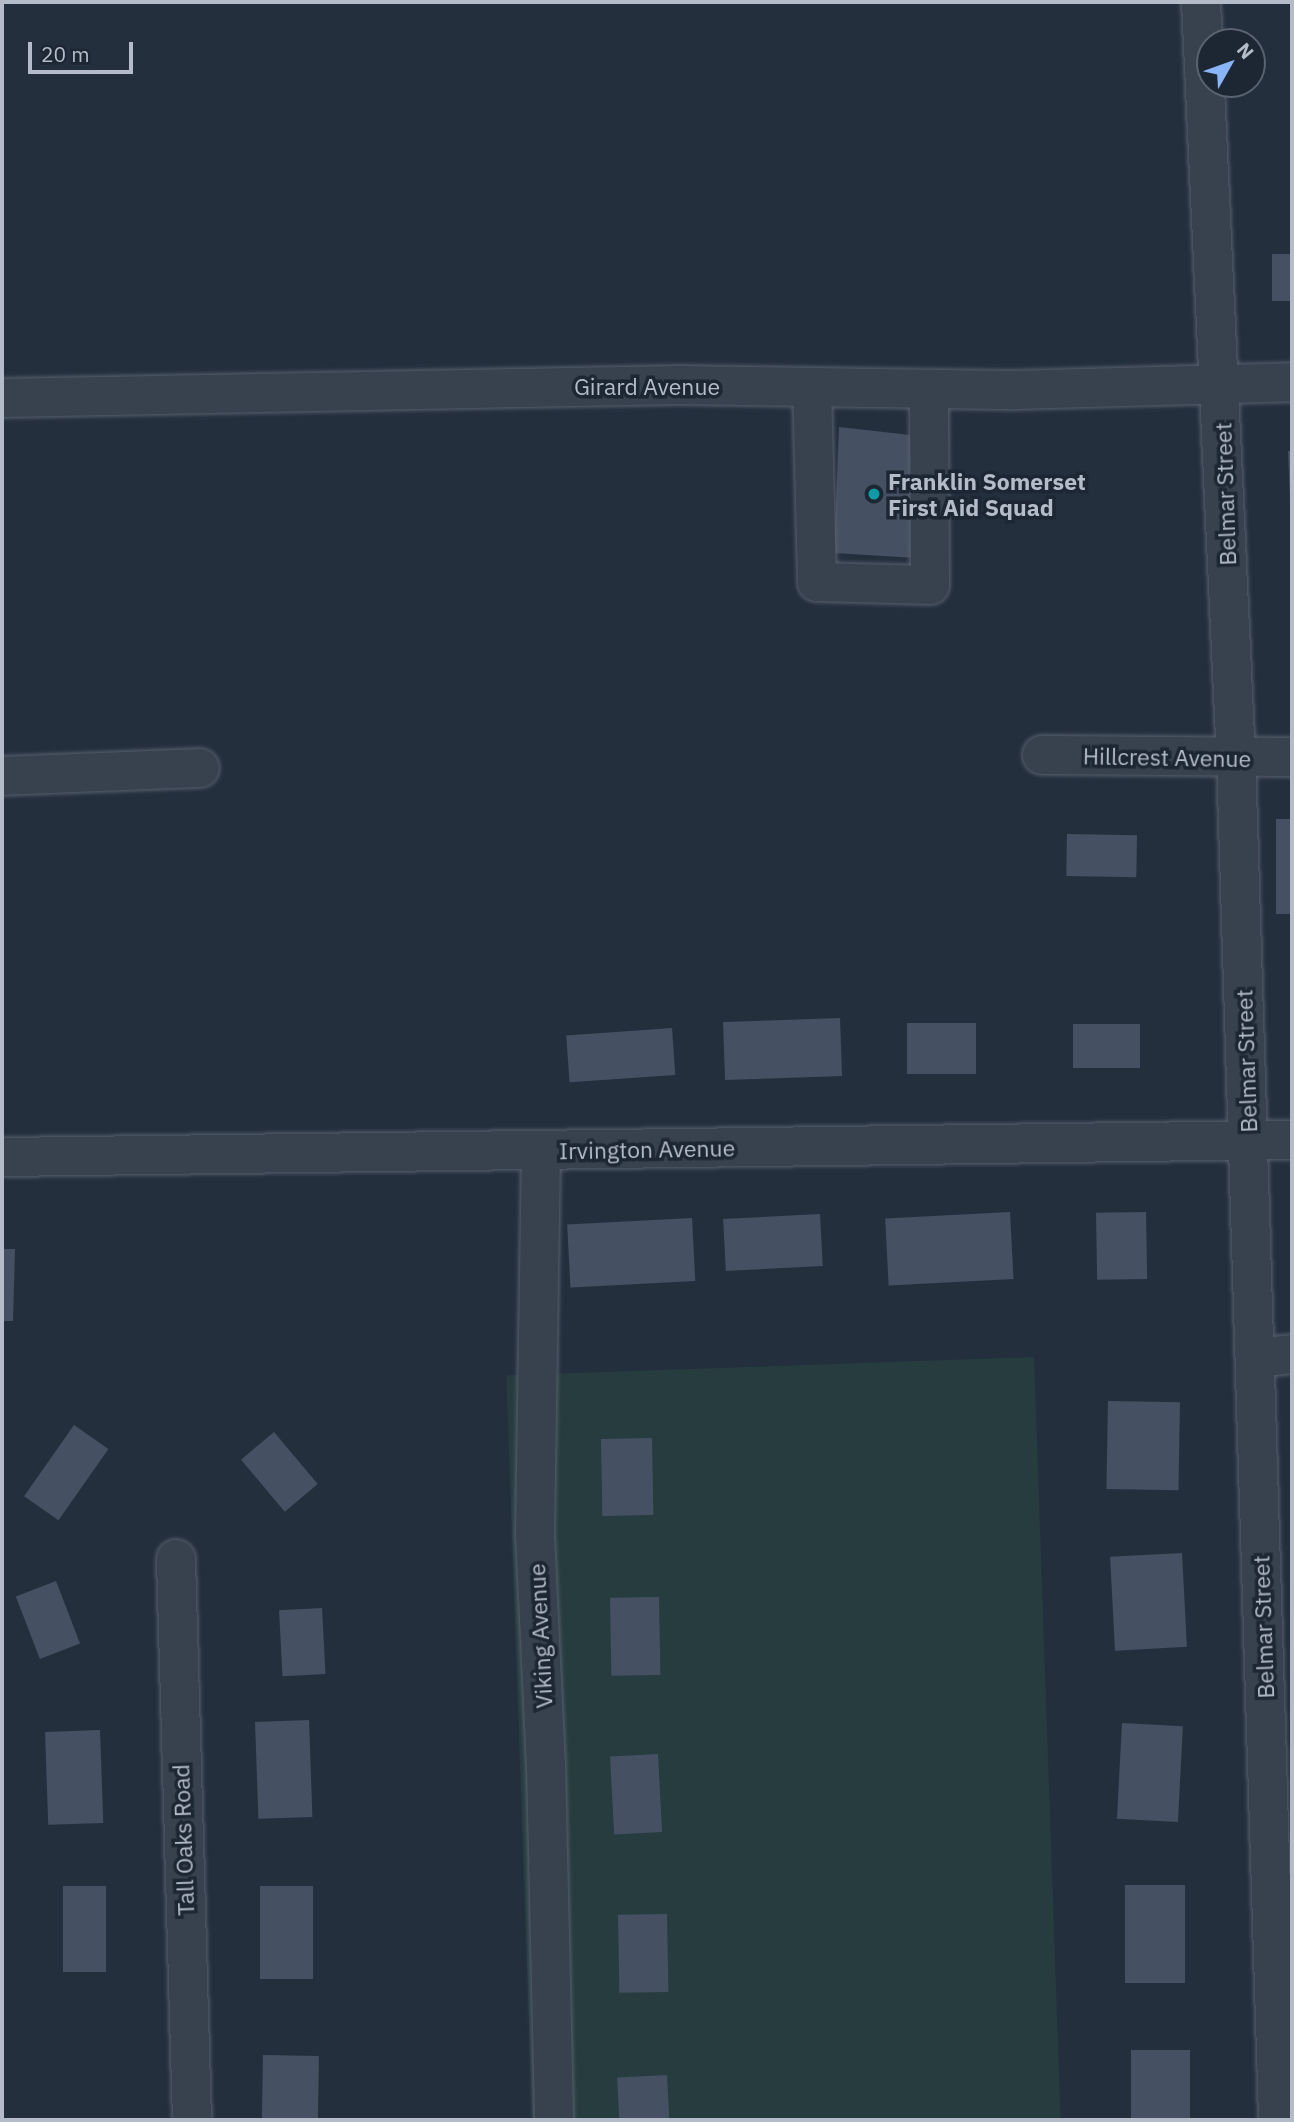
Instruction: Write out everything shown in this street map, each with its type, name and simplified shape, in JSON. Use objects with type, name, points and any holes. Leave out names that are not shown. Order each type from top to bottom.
[{"type":"street","name":"Belmar Street","points":[[1201,2],[1236,758],[1248,1141],[1274,1356],[1278,2120]]},
{"type":"street","name":"Girard Avenue","points":[[2,398],[415,389],[929,389],[1292,382]]},
{"type":"street","points":[[812,387],[817,582],[930,585],[929,389]]},
{"type":"street","name":"Hillcrest Avenue","points":[[1042,755],[1292,757]]},
{"type":"street","points":[[2,776],[200,768]]},
{"type":"street","name":"Irvington Avenue","points":[[2,1157],[1292,1140]]},
{"type":"street","name":"Viking Avenue","points":[[541,1151],[535,1534],[546,1764],[554,2120]]},
{"type":"street","name":"Tall Oaks Road","points":[[176,1559],[192,2120]]},
{"type":"green space","points":[[1034,1357],[1061,2120],[532,2120],[506,1375]]},
{"type":"building","points":[[1272,254],[1292,254],[1292,301],[1272,301]]},
{"type":"building","name":"Franklin Somerset First Aid Squad","points":[[839,427],[910,435],[915,558],[834,553]]},
{"type":"building","points":[[1288,451],[1292,451],[1292,500],[1290,500]]},
{"type":"building","points":[[1276,819],[1292,819],[1292,914],[1276,914]]},
{"type":"building","points":[[1067,834],[1137,835],[1136,877],[1066,876]]},
{"type":"building","points":[[840,1018],[842,1076],[725,1080],[723,1022]]},
{"type":"building","points":[[907,1023],[976,1023],[976,1074],[907,1074]]},
{"type":"building","points":[[1073,1024],[1140,1024],[1140,1068],[1073,1068]]},
{"type":"building","points":[[672,1028],[675,1075],[570,1082],[566,1035]]},
{"type":"building","points":[[1010,1212],[1014,1279],[889,1285],[885,1219]]},
{"type":"building","points":[[1146,1212],[1147,1279],[1097,1280],[1096,1213]]},
{"type":"building","points":[[820,1214],[823,1266],[726,1271],[723,1219]]},
{"type":"building","points":[[692,1218],[695,1281],[570,1287],[567,1225]]},
{"type":"building","points":[[2,1249],[15,1249],[13,1321],[2,1321]]},
{"type":"building","points":[[1108,1401],[1180,1402],[1178,1490],[1106,1489]]},
{"type":"building","points":[[74,1425],[108,1449],[59,1520],[24,1496]]},
{"type":"building","points":[[274,1432],[318,1484],[285,1512],[241,1460]]},
{"type":"building","points":[[652,1438],[653,1515],[602,1516],[601,1439]]},
{"type":"building","points":[[1182,1553],[1187,1647],[1115,1651],[1110,1557]]},
{"type":"building","points":[[56,1581],[80,1644],[40,1659],[16,1596]]},
{"type":"building","points":[[659,1597],[660,1675],[611,1676],[610,1598]]},
{"type":"building","points":[[322,1608],[325,1674],[283,1676],[279,1610]]},
{"type":"building","points":[[309,1720],[312,1817],[258,1819],[255,1722]]},
{"type":"building","points":[[1122,1723],[1183,1726],[1178,1822],[1117,1819]]},
{"type":"building","points":[[100,1730],[103,1823],[48,1825],[45,1732]]},
{"type":"building","points":[[658,1754],[662,1832],[614,1834],[610,1757]]},
{"type":"building","points":[[1125,1885],[1185,1885],[1185,1983],[1125,1983]]},
{"type":"building","points":[[63,1886],[106,1886],[106,1972],[63,1972]]},
{"type":"building","points":[[260,1886],[313,1886],[313,1979],[260,1979]]},
{"type":"building","points":[[667,1914],[668,1992],[619,1993],[618,1915]]},
{"type":"building","points":[[1131,2050],[1190,2050],[1190,2120],[1131,2120]]},
{"type":"building","points":[[263,2055],[319,2056],[318,2120],[262,2120]]},
{"type":"building","points":[[667,2075],[669,2120],[619,2120],[617,2078]]},
{"type":"place","name":"Franklin Somerset First Aid Squad","points":[[874,494]]}]
